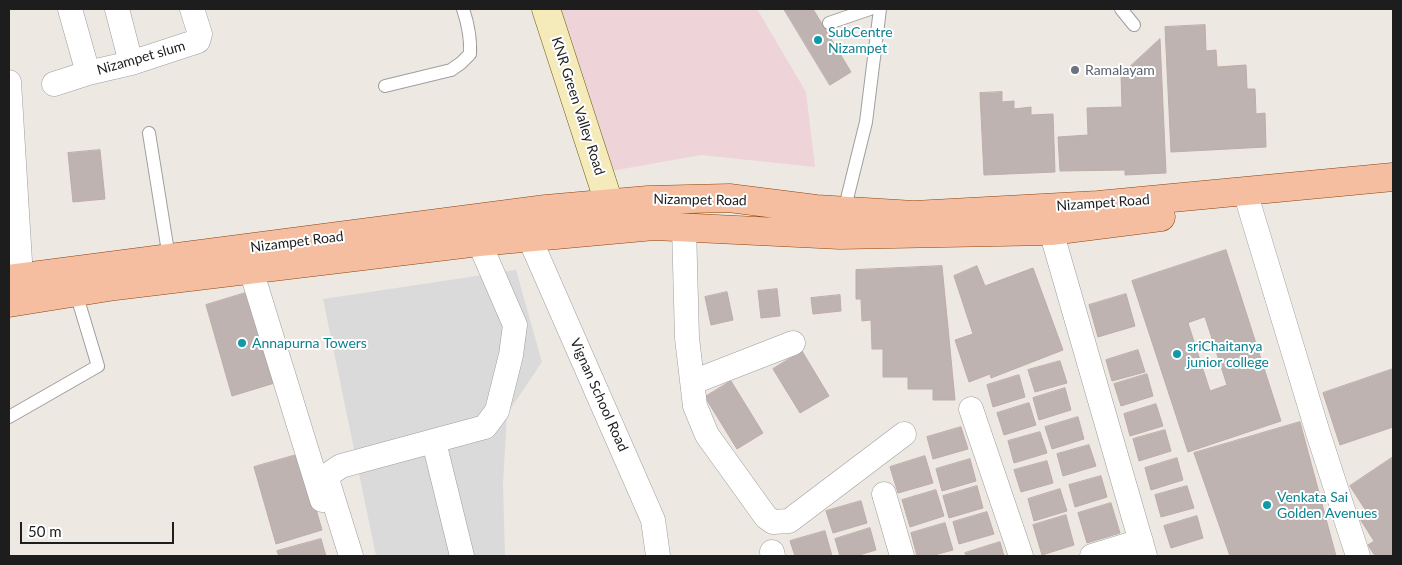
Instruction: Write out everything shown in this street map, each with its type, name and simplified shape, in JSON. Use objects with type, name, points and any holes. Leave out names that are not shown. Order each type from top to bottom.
[{"type":"main road","name":"Nizampet Road","points":[[15,290],[169,258],[546,209],[648,200],[729,198],[844,211],[914,215],[1089,205],[1393,177]]},
{"type":"main road","name":"Nizampet Road","points":[[15,290],[76,293],[115,286],[479,242],[654,226],[840,235],[1052,231],[1250,206],[1393,192]]},
{"type":"main road","points":[[754,231],[758,202]]},
{"type":"street","name":"Nizampet slum","points":[[70,9],[88,73]]},
{"type":"street","points":[[117,9],[131,63]]},
{"type":"street","name":"Nizampet slum","points":[[54,84],[194,43],[200,38],[192,9]]},
{"type":"street","name":"KNR Green Valley Road","points":[[546,9],[609,204]]},
{"type":"street","points":[[9,82],[15,290]]},
{"type":"street","points":[[1250,206],[1318,432],[1358,556]]},
{"type":"street","points":[[684,227],[687,338],[695,406],[707,435],[766,517],[773,522],[789,521],[904,434]]},
{"type":"street","points":[[1052,231],[1143,549],[1092,556]]},
{"type":"street","name":"Vignan School Road","points":[[529,237],[653,520],[658,556]]},
{"type":"street","points":[[351,556],[327,479],[332,472],[341,466],[434,442],[485,426],[497,411],[511,355],[514,325],[479,242]]},
{"type":"street","points":[[251,270],[308,451],[338,556]]},
{"type":"street","points":[[693,382],[793,343]]},
{"type":"street","points":[[971,409],[1021,556]]},
{"type":"street","points":[[434,442],[462,556]]},
{"type":"street","points":[[884,494],[902,556]]},
{"type":"lane","points":[[385,86],[451,70],[462,63],[470,54],[468,25],[463,9]]},
{"type":"lane","points":[[829,23],[870,9]]},
{"type":"lane","points":[[844,211],[866,122],[880,9]]},
{"type":"lane","points":[[1121,9],[1134,25]]},
{"type":"lane","points":[[149,132],[169,258]]},
{"type":"lane","points":[[9,417],[98,366],[76,293]]},
{"type":"shaded area","points":[[559,9],[757,9],[806,92],[815,167],[701,155],[611,171]]},
{"type":"shaded area","points":[[516,270],[542,362],[507,414],[503,484],[505,556],[376,556],[323,299]]},
{"type":"building","name":"SubCentre Nizampet","points":[[784,9],[813,9],[851,72],[830,85]]},
{"type":"building","points":[[1205,25],[1206,51],[1216,50],[1217,67],[1246,65],[1247,89],[1255,89],[1256,114],[1265,113],[1266,147],[1171,152],[1165,27]]},
{"type":"building","points":[[1160,39],[1166,173],[1125,175],[1125,170],[1060,171],[1058,137],[1088,135],[1087,108],[1122,107],[1121,75]]},
{"type":"building","points":[[1002,92],[1002,102],[1014,101],[1014,109],[1031,107],[1031,115],[1053,114],[1055,172],[984,175],[980,93]]},
{"type":"building","points":[[100,150],[105,199],[73,202],[68,153]]},
{"type":"building","name":"sriChaitanya junior college","points":[[1226,250],[1281,421],[1188,452],[1132,281]],"holes":[[[1205,317],[1227,385],[1210,391],[1188,323]]]},
{"type":"building","points":[[942,266],[955,400],[933,400],[933,389],[908,389],[908,377],[883,377],[883,349],[872,349],[871,320],[862,321],[861,299],[856,299],[856,270]]},
{"type":"building","points":[[977,266],[985,286],[1033,268],[1063,350],[991,378],[990,374],[969,382],[955,340],[973,334],[954,276]]},
{"type":"building","points":[[777,289],[780,316],[761,318],[758,291]]},
{"type":"building","name":"Annapurna Towers","points":[[252,291],[278,382],[232,396],[206,305]]},
{"type":"building","points":[[727,292],[733,320],[711,325],[705,297]]},
{"type":"building","points":[[1126,294],[1135,326],[1098,337],[1089,305]]},
{"type":"building","points":[[840,295],[841,311],[813,314],[811,298]]},
{"type":"building","points":[[1138,350],[1145,372],[1112,381],[1106,360]]},
{"type":"building","points":[[802,351],[829,396],[800,413],[773,369]]},
{"type":"building","points":[[1060,361],[1067,383],[1035,392],[1028,370]]},
{"type":"building","points":[[1393,369],[1393,427],[1340,445],[1323,393]]},
{"type":"building","points":[[1147,374],[1153,396],[1121,406],[1114,384]]},
{"type":"building","points":[[1019,375],[1025,397],[993,407],[987,385]]},
{"type":"building","points":[[731,381],[763,433],[737,449],[705,397]]},
{"type":"building","points":[[1065,388],[1071,410],[1039,420],[1033,398]]},
{"type":"building","points":[[1029,403],[1036,425],[1004,435],[997,413]]},
{"type":"building","points":[[1156,404],[1163,426],[1130,436],[1124,414]]},
{"type":"building","points":[[1078,417],[1084,439],[1052,449],[1045,427]]},
{"type":"building","name":"Venkata Sai Golden Avenues","points":[[1300,422],[1336,556],[1230,556],[1194,453]]},
{"type":"building","points":[[961,427],[968,449],[933,459],[927,437]]},
{"type":"building","points":[[1165,430],[1171,451],[1139,461],[1133,439]]},
{"type":"building","points":[[1040,432],[1047,453],[1014,463],[1008,441]]},
{"type":"building","points":[[1089,445],[1096,466],[1063,476],[1057,454]]},
{"type":"building","points":[[300,454],[322,530],[276,544],[254,467]]},
{"type":"building","points":[[925,456],[933,483],[898,493],[890,467]]},
{"type":"building","points":[[1393,457],[1393,556],[1375,556],[1368,545],[1374,541],[1360,519],[1368,514],[1350,486]]},
{"type":"building","points":[[1177,458],[1183,480],[1151,490],[1145,468]]},
{"type":"building","points":[[970,459],[976,481],[942,491],[936,469]]},
{"type":"building","points":[[1047,461],[1053,483],[1021,492],[1014,470]]},
{"type":"building","points":[[1101,476],[1107,497],[1075,507],[1069,485]]},
{"type":"building","points":[[977,486],[983,508],[949,518],[943,496]]},
{"type":"building","points":[[1187,486],[1194,508],[1161,517],[1155,495]]},
{"type":"building","points":[[1060,489],[1067,511],[1034,521],[1028,499]]},
{"type":"building","points":[[936,490],[944,516],[910,527],[902,500]]},
{"type":"building","points":[[861,501],[867,523],[833,533],[826,511]]},
{"type":"building","points":[[1111,503],[1120,533],[1087,543],[1078,513]]},
{"type":"building","points":[[987,512],[994,534],[959,544],[953,522]]},
{"type":"building","points":[[1066,515],[1074,545],[1042,555],[1033,525]]},
{"type":"building","points":[[1197,516],[1203,538],[1171,548],[1164,526]]},
{"type":"building","points":[[945,523],[953,550],[931,556],[917,556],[911,533]]},
{"type":"building","points":[[870,528],[876,550],[856,556],[840,556],[835,539]]},
{"type":"building","points":[[825,531],[832,556],[795,556],[790,541]]},
{"type":"building","points":[[321,539],[326,556],[279,556],[277,551]]},
{"type":"building","points":[[1000,542],[1004,556],[966,556],[965,553]]},
{"type":"place","name":"SubCentre Nizampet","points":[[818,40]]},
{"type":"place","name":"Ramalayam","points":[[1075,70]]},
{"type":"place","name":"Annapurna Towers","points":[[242,343]]},
{"type":"place","name":"sriChaitanya junior college","points":[[1177,354]]},
{"type":"place","name":"Venkata Sai Golden Avenues","points":[[1267,505]]}]
